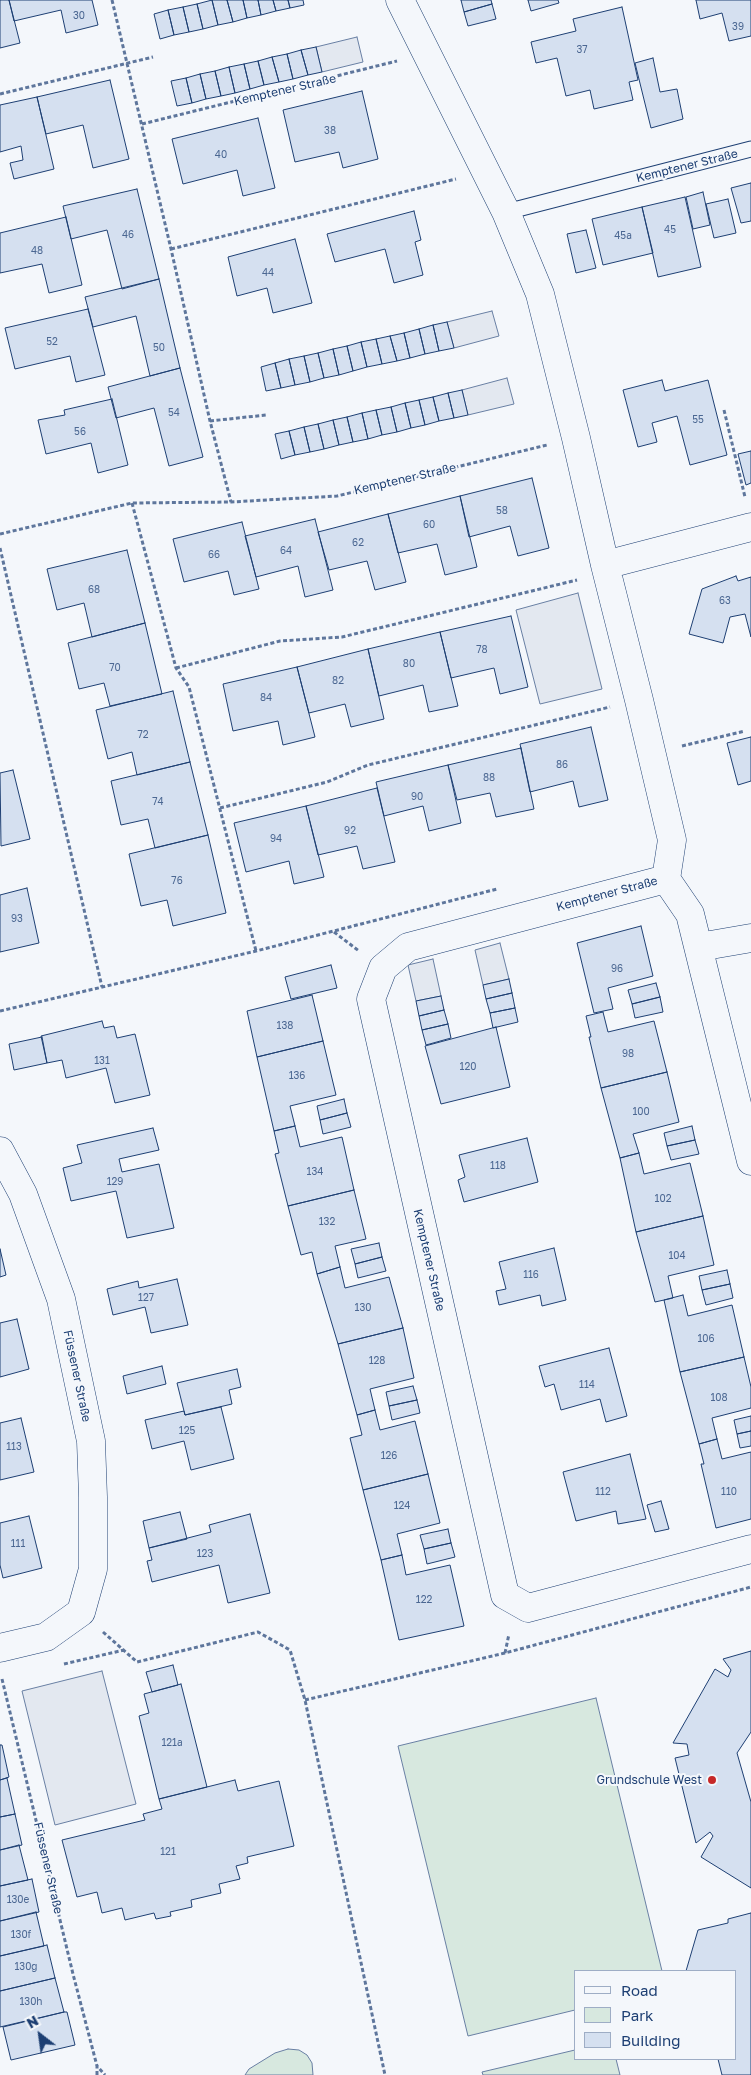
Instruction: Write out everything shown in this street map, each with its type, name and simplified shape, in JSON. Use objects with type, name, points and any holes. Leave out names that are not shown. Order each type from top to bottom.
[{"type":"street","name":"Kemptener Straße","points":[[400,0],[506,212],[540,294],[606,569],[640,700],[672,840],[666,879],[690,914],[751,1161]]},
{"type":"street","points":[[606,569],[749,516]]},
{"type":"street","name":"Kemptener Straße","points":[[666,879],[408,946],[383,968],[370,999],[505,1595],[528,1608],[751,1549]]},
{"type":"street","points":[[699,947],[751,938]]},
{"type":"street","name":"Füssener Straße","points":[[0,1152],[23,1194],[60,1299],[91,1441],[93,1569],[80,1612]]},
{"type":"street","points":[[1,1661],[46,1637],[80,1612]]},
{"type":"lane","name":"Kemptener Straße","points":[[506,212],[751,149]]},
{"type":"path","points":[[112,0],[210,422],[231,502]]},
{"type":"path","name":"Kemptener Straße","points":[[142,124],[392,64],[425,49]]},
{"type":"path","points":[[0,94],[154,57]]},
{"type":"path","points":[[171,249],[486,172]]},
{"type":"path","points":[[724,410],[749,516]]},
{"type":"path","points":[[210,422],[266,416]]},
{"type":"path","name":"Kemptener Straße","points":[[0,534],[132,503],[231,502],[337,496],[576,438]]},
{"type":"path","points":[[132,503],[176,668],[189,687],[256,951]]},
{"type":"path","points":[[0,548],[102,987]]},
{"type":"path","points":[[176,668],[280,641],[342,637],[606,569]]},
{"type":"path","points":[[220,808],[327,782],[368,765],[640,700]]},
{"type":"path","points":[[652,753],[745,731]]},
{"type":"path","points":[[0,1011],[256,951],[502,888]]},
{"type":"path","points":[[305,1700],[505,1653],[751,1587]]},
{"type":"path","points":[[80,1612],[137,1662],[258,1632],[290,1650],[305,1700],[385,2075]]},
{"type":"path","name":"Füssener Straße","points":[[1,1661],[73,1974],[97,2066]]},
{"type":"path","points":[[97,2066],[97,2075]]},
{"type":"path","points":[[97,2066],[104,2075]]},
{"type":"green space","points":[[596,1698],[662,1970],[574,1970],[574,2010],[468,2036],[398,1746]]},
{"type":"green space","points":[[288,2049],[299,2050],[307,2055],[312,2063],[313,2075],[245,2075],[249,2069],[275,2053]]},
{"type":"green space","points":[[574,2050],[574,2060],[616,2060],[620,2075],[483,2075],[482,2072]]},
{"type":"shaded area","points":[[357,37],[363,62],[322,72],[316,47]]},
{"type":"shaded area","points":[[492,311],[499,336],[454,348],[447,322]]},
{"type":"shaded area","points":[[507,378],[514,404],[468,415],[462,390]]},
{"type":"shaded area","points":[[578,593],[602,689],[540,704],[516,610]]},
{"type":"shaded area","points":[[500,943],[509,979],[483,985],[475,950]]},
{"type":"shaded area","points":[[433,959],[441,996],[416,1001],[408,965]]},
{"type":"shaded area","points":[[102,1671],[136,1804],[55,1825],[22,1691]]},
{"type":"building","points":[[0,0],[9,0],[20,43],[0,48]]},
{"type":"building","points":[[9,0],[92,0],[98,25],[66,33],[61,10],[14,21]]},
{"type":"building","points":[[212,0],[218,25],[203,29],[197,4]]},
{"type":"building","points":[[212,0],[227,0],[233,22],[218,25]]},
{"type":"building","points":[[227,0],[243,0],[247,18],[233,22]]},
{"type":"building","points":[[243,0],[258,0],[261,15],[247,18]]},
{"type":"building","points":[[258,0],[273,0],[276,11],[261,15]]},
{"type":"building","points":[[273,0],[288,0],[290,8],[276,11]]},
{"type":"building","points":[[288,0],[303,0],[304,5],[290,8]]},
{"type":"building","points":[[461,0],[491,0],[492,4],[464,12]]},
{"type":"building","points":[[528,0],[558,0],[559,3],[531,11]]},
{"type":"building","points":[[696,0],[751,0],[751,36],[729,41],[722,13],[700,19]]},
{"type":"building","points":[[197,4],[203,29],[189,32],[183,7]]},
{"type":"building","points":[[492,4],[496,19],[468,26],[464,12]]},
{"type":"building","points":[[183,7],[189,32],[174,35],[168,10]]},
{"type":"building","points":[[622,7],[638,80],[629,82],[633,100],[594,109],[590,90],[566,96],[557,58],[536,63],[531,42],[576,31],[573,19]]},
{"type":"building","points":[[168,10],[174,35],[160,39],[154,14]]},
{"type":"building","points":[[316,47],[322,72],[308,75],[301,50]]},
{"type":"building","points":[[301,50],[308,75],[293,79],[287,54]]},
{"type":"building","points":[[287,54],[293,79],[279,82],[272,57]]},
{"type":"building","points":[[272,57],[279,82],[264,85],[258,61]]},
{"type":"building","points":[[653,58],[660,92],[677,89],[683,119],[651,128],[635,63]]},
{"type":"building","points":[[258,61],[264,85],[250,89],[244,64]]},
{"type":"building","points":[[244,64],[250,89],[235,93],[229,67]]},
{"type":"building","points":[[229,67],[235,93],[221,96],[215,71]]},
{"type":"building","points":[[215,71],[221,96],[206,99],[200,74]]},
{"type":"building","points":[[200,74],[206,99],[192,103],[186,78]]},
{"type":"building","points":[[186,78],[192,103],[177,106],[171,81]]},
{"type":"building","points":[[110,80],[129,159],[93,168],[83,125],[46,134],[37,97]]},
{"type":"building","points":[[362,91],[378,159],[343,168],[339,152],[295,162],[283,110]]},
{"type":"building","points":[[37,97],[54,169],[14,179],[10,163],[23,160],[21,146],[0,152],[0,105]]},
{"type":"building","points":[[258,118],[275,188],[243,196],[237,170],[183,184],[172,139]]},
{"type":"building","points":[[751,183],[751,221],[741,223],[731,188]]},
{"type":"building","points":[[137,189],[159,279],[122,289],[107,230],[71,239],[63,206]]},
{"type":"building","points":[[703,192],[710,225],[693,229],[686,197]]},
{"type":"building","points":[[685,197],[701,267],[658,277],[642,207]]},
{"type":"building","points":[[728,199],[736,233],[714,238],[706,204]]},
{"type":"building","points":[[642,207],[653,253],[603,265],[592,219]]},
{"type":"building","points":[[414,211],[421,240],[415,242],[423,275],[394,283],[385,249],[335,262],[327,234]]},
{"type":"building","points":[[66,217],[82,285],[49,293],[42,264],[0,273],[0,233]]},
{"type":"building","points":[[586,230],[596,268],[576,273],[567,234]]},
{"type":"building","points":[[295,239],[312,303],[273,313],[267,288],[237,296],[228,257]]},
{"type":"building","points":[[159,279],[180,368],[150,376],[136,316],[93,327],[85,297]]},
{"type":"building","points":[[88,309],[105,375],[76,382],[70,356],[15,369],[5,328]]},
{"type":"building","points":[[447,322],[454,348],[439,351],[433,325]]},
{"type":"building","points":[[433,325],[439,351],[425,354],[419,329]]},
{"type":"building","points":[[419,329],[425,354],[410,358],[404,333]]},
{"type":"building","points":[[404,333],[410,358],[397,361],[390,336]]},
{"type":"building","points":[[390,336],[397,361],[382,364],[376,339]]},
{"type":"building","points":[[376,339],[382,364],[367,367],[361,342]]},
{"type":"building","points":[[361,342],[367,367],[353,371],[347,346]]},
{"type":"building","points":[[347,346],[353,371],[339,375],[333,349]]},
{"type":"building","points":[[333,349],[339,375],[324,378],[318,353]]},
{"type":"building","points":[[318,353],[324,378],[310,382],[304,356]]},
{"type":"building","points":[[304,356],[310,382],[295,385],[289,359]]},
{"type":"building","points":[[289,359],[295,385],[281,388],[275,363]]},
{"type":"building","points":[[275,363],[281,388],[266,391],[261,367]]},
{"type":"building","points":[[180,368],[203,457],[169,466],[154,408],[116,418],[108,387]]},
{"type":"building","points":[[662,380],[665,391],[708,380],[727,455],[690,465],[677,416],[652,423],[657,442],[638,447],[623,390]]},
{"type":"building","points":[[462,390],[468,415],[454,418],[448,393]]},
{"type":"building","points":[[448,393],[454,418],[439,421],[433,397]]},
{"type":"building","points":[[433,397],[439,421],[425,425],[419,400]]},
{"type":"building","points":[[112,399],[128,465],[98,473],[91,443],[46,454],[38,420],[65,415],[64,410]]},
{"type":"building","points":[[419,400],[425,425],[411,428],[405,403]]},
{"type":"building","points":[[405,403],[411,428],[397,432],[391,407]]},
{"type":"building","points":[[391,407],[397,432],[382,435],[376,410]]},
{"type":"building","points":[[376,410],[382,435],[368,439],[362,413]]},
{"type":"building","points":[[362,413],[368,439],[353,442],[347,417]]},
{"type":"building","points":[[347,417],[353,442],[339,445],[333,420]]},
{"type":"building","points":[[333,420],[339,445],[324,449],[318,424]]},
{"type":"building","points":[[318,424],[324,449],[310,452],[304,427]]},
{"type":"building","points":[[304,427],[310,452],[295,455],[289,431]]},
{"type":"building","points":[[289,431],[295,455],[281,459],[275,434]]},
{"type":"building","points":[[751,451],[751,483],[746,485],[738,454]]},
{"type":"building","points":[[532,478],[549,548],[518,556],[510,526],[469,537],[460,496]]},
{"type":"building","points":[[460,496],[477,567],[445,575],[437,544],[398,553],[388,514]]},
{"type":"building","points":[[388,514],[406,582],[375,590],[367,561],[329,570],[318,532]]},
{"type":"building","points":[[315,519],[333,590],[305,597],[298,566],[256,577],[245,536]]},
{"type":"building","points":[[242,522],[259,589],[234,595],[228,571],[184,582],[173,539]]},
{"type":"building","points":[[127,550],[145,623],[92,637],[84,603],[57,610],[47,569]]},
{"type":"building","points":[[736,576],[738,581],[751,577],[751,637],[745,614],[730,617],[723,643],[689,634],[702,589]]},
{"type":"building","points":[[511,616],[528,687],[500,694],[494,668],[451,678],[440,632]]},
{"type":"building","points":[[145,623],[162,694],[110,706],[104,683],[79,689],[68,643]]},
{"type":"building","points":[[440,632],[458,706],[429,712],[423,685],[379,696],[368,649]]},
{"type":"building","points":[[368,649],[384,719],[351,727],[345,704],[309,713],[297,667]]},
{"type":"building","points":[[297,667],[315,737],[283,745],[278,721],[233,731],[223,684]]},
{"type":"building","points":[[173,691],[190,762],[137,775],[132,752],[108,759],[96,710]]},
{"type":"building","points":[[591,727],[608,800],[579,807],[573,781],[530,792],[520,744]]},
{"type":"building","points":[[751,737],[751,781],[738,785],[727,743]]},
{"type":"building","points":[[521,748],[534,809],[496,817],[490,793],[457,800],[448,765]]},
{"type":"building","points":[[190,762],[208,835],[155,848],[148,819],[121,825],[111,781]]},
{"type":"building","points":[[448,765],[461,823],[429,831],[423,806],[384,816],[376,782]]},
{"type":"building","points":[[13,770],[30,839],[1,846],[0,773]]},
{"type":"building","points":[[377,788],[395,862],[363,869],[357,846],[318,855],[306,806]]},
{"type":"building","points":[[306,806],[324,877],[294,884],[289,861],[246,872],[234,823]]},
{"type":"building","points":[[208,835],[226,913],[173,926],[167,900],[141,906],[129,854]]},
{"type":"building","points":[[27,888],[39,943],[0,952],[0,895]]},
{"type":"building","points":[[641,926],[653,976],[608,988],[613,1009],[594,1013],[577,943]]},
{"type":"building","points":[[331,965],[337,988],[291,999],[285,977]]},
{"type":"building","points":[[509,979],[512,993],[486,999],[483,985]]},
{"type":"building","points":[[656,983],[660,997],[632,1004],[628,990]]},
{"type":"building","points":[[512,993],[515,1008],[490,1013],[486,999]]},
{"type":"building","points":[[312,995],[323,1041],[257,1057],[247,1011]]},
{"type":"building","points":[[441,996],[444,1010],[419,1016],[416,1001]]},
{"type":"building","points":[[660,997],[663,1012],[635,1018],[632,1004]]},
{"type":"building","points":[[515,1008],[518,1022],[493,1028],[490,1013]]},
{"type":"building","points":[[444,1010],[448,1024],[422,1030],[419,1016]]},
{"type":"building","points":[[603,1012],[608,1032],[654,1021],[667,1072],[601,1088],[586,1016]]},
{"type":"building","points":[[102,1021],[104,1028],[114,1026],[117,1038],[135,1034],[150,1095],[115,1103],[106,1068],[66,1078],[62,1060],[47,1063],[41,1036]]},
{"type":"building","points":[[448,1024],[451,1038],[426,1045],[422,1030]]},
{"type":"building","points":[[496,1027],[510,1087],[441,1104],[425,1046]]},
{"type":"building","points":[[42,1037],[47,1063],[14,1070],[9,1044]]},
{"type":"building","points":[[323,1041],[336,1095],[290,1106],[295,1126],[274,1131],[257,1057]]},
{"type":"building","points":[[667,1072],[679,1122],[633,1134],[639,1153],[620,1158],[601,1088]]},
{"type":"building","points":[[344,1099],[347,1113],[320,1120],[317,1106]]},
{"type":"building","points":[[347,1113],[351,1127],[323,1134],[320,1120]]},
{"type":"building","points":[[295,1126],[300,1147],[342,1137],[354,1190],[288,1206],[275,1154],[279,1153],[274,1131]]},
{"type":"building","points":[[692,1126],[695,1140],[667,1146],[664,1133]]},
{"type":"building","points":[[153,1128],[159,1150],[119,1159],[122,1172],[159,1164],[174,1228],[127,1238],[116,1191],[71,1201],[63,1168],[82,1163],[77,1145]]},
{"type":"building","points":[[527,1138],[538,1182],[464,1202],[458,1180],[465,1177],[459,1155]]},
{"type":"building","points":[[695,1140],[699,1154],[671,1160],[667,1146]]},
{"type":"building","points":[[639,1153],[644,1174],[690,1163],[703,1216],[636,1232],[620,1158]]},
{"type":"building","points":[[354,1190],[366,1239],[335,1246],[340,1267],[317,1274],[312,1252],[301,1255],[288,1206]]},
{"type":"building","points":[[703,1216],[714,1265],[668,1276],[673,1298],[655,1302],[636,1232]]},
{"type":"building","points":[[379,1243],[382,1257],[355,1264],[351,1249]]},
{"type":"building","points":[[554,1248],[566,1300],[542,1306],[540,1295],[499,1305],[496,1291],[506,1289],[499,1262]]},
{"type":"building","points":[[0,1249],[6,1275],[0,1277]]},
{"type":"building","points":[[382,1257],[386,1271],[358,1278],[355,1264]]},
{"type":"building","points":[[340,1267],[345,1288],[389,1277],[403,1328],[338,1344],[317,1274]]},
{"type":"building","points":[[727,1270],[730,1284],[702,1290],[699,1276]]},
{"type":"building","points":[[177,1279],[188,1325],[151,1333],[145,1307],[113,1315],[107,1289],[138,1281],[139,1288]]},
{"type":"building","points":[[730,1284],[733,1298],[706,1305],[702,1290]]},
{"type":"building","points":[[683,1295],[688,1316],[732,1305],[744,1357],[680,1372],[664,1300]]},
{"type":"building","points":[[17,1319],[29,1369],[0,1377],[0,1323]]},
{"type":"building","points":[[403,1328],[414,1378],[370,1389],[375,1410],[357,1415],[338,1344]]},
{"type":"building","points":[[609,1348],[627,1416],[606,1422],[600,1399],[561,1410],[554,1384],[545,1387],[539,1366]]},
{"type":"building","points":[[744,1357],[751,1387],[751,1408],[712,1418],[717,1439],[699,1444],[680,1372]]},
{"type":"building","points":[[162,1366],[166,1384],[127,1394],[123,1376]]},
{"type":"building","points":[[237,1369],[241,1387],[229,1390],[232,1404],[185,1415],[177,1383]]},
{"type":"building","points":[[413,1386],[417,1400],[389,1406],[386,1392]]},
{"type":"building","points":[[417,1400],[420,1413],[392,1420],[389,1406]]},
{"type":"building","points":[[221,1407],[234,1459],[191,1470],[184,1441],[152,1449],[145,1420],[184,1411],[185,1415]]},
{"type":"building","points":[[375,1410],[380,1430],[415,1421],[428,1474],[363,1490],[350,1438],[362,1435],[357,1415]]},
{"type":"building","points":[[751,1416],[751,1431],[737,1434],[734,1420]]},
{"type":"building","points":[[21,1418],[34,1472],[0,1480],[0,1423]]},
{"type":"building","points":[[751,1431],[751,1446],[740,1448],[737,1434]]},
{"type":"building","points":[[717,1439],[722,1459],[751,1452],[751,1519],[716,1528],[701,1464],[704,1464],[699,1444]]},
{"type":"building","points":[[630,1454],[646,1519],[618,1524],[616,1511],[576,1521],[563,1472]]},
{"type":"building","points":[[428,1474],[440,1523],[397,1534],[402,1555],[381,1560],[363,1490]]},
{"type":"building","points":[[661,1501],[669,1529],[655,1532],[647,1505]]},
{"type":"building","points":[[180,1512],[187,1539],[149,1548],[143,1521]]},
{"type":"building","points":[[250,1514],[270,1593],[228,1603],[219,1565],[152,1582],[147,1561],[152,1560],[149,1548],[211,1532],[209,1525]]},
{"type":"building","points":[[29,1516],[42,1568],[3,1578],[0,1565],[0,1523]]},
{"type":"building","points":[[448,1529],[451,1543],[424,1549],[420,1535]]},
{"type":"building","points":[[451,1543],[455,1557],[427,1564],[424,1549]]},
{"type":"building","points":[[402,1555],[406,1575],[450,1565],[464,1626],[399,1640],[381,1560]]},
{"type":"building","name":"Grundschule West","points":[[751,1651],[751,1732],[737,1753],[751,1802],[751,1888],[701,1857],[713,1836],[710,1832],[696,1843],[675,1758],[689,1755],[687,1744],[673,1743],[715,1669],[728,1677],[731,1670],[723,1659]]},
{"type":"building","points":[[173,1665],[178,1685],[152,1692],[146,1672]]},
{"type":"building","points":[[181,1684],[207,1787],[159,1799],[139,1716],[149,1713],[144,1694]]},
{"type":"building","points":[[0,1745],[2,1745],[9,1777],[0,1780]]},
{"type":"building","points":[[7,1778],[15,1814],[0,1817],[0,1780]]},
{"type":"building","points":[[235,1780],[238,1791],[279,1781],[294,1846],[247,1857],[248,1863],[236,1866],[240,1879],[219,1884],[221,1893],[191,1900],[192,1907],[170,1912],[171,1916],[156,1919],[154,1913],[125,1920],[122,1908],[102,1913],[97,1892],[77,1897],[62,1840],[145,1820],[143,1814],[162,1809],[159,1799]]},
{"type":"building","points":[[15,1814],[22,1845],[0,1850],[0,1817]]},
{"type":"building","points":[[19,1845],[28,1880],[0,1886],[0,1850]]},
{"type":"building","points":[[32,1879],[39,1912],[0,1921],[0,1886]]},
{"type":"building","points":[[36,1912],[44,1946],[0,1956],[0,1921]]},
{"type":"building","points":[[751,1913],[751,2075],[722,2075],[718,2060],[736,2060],[736,1970],[686,1970],[698,1930],[728,1923],[728,1919]]},
{"type":"building","points":[[47,1945],[55,1978],[0,1991],[0,1956]]},
{"type":"building","points":[[55,1978],[64,2012],[0,2027],[0,1991]]},
{"type":"building","points":[[67,2012],[75,2045],[11,2060],[3,2027]]},
{"type":"place","name":"Grundschule West","points":[[712,1780]]}]
